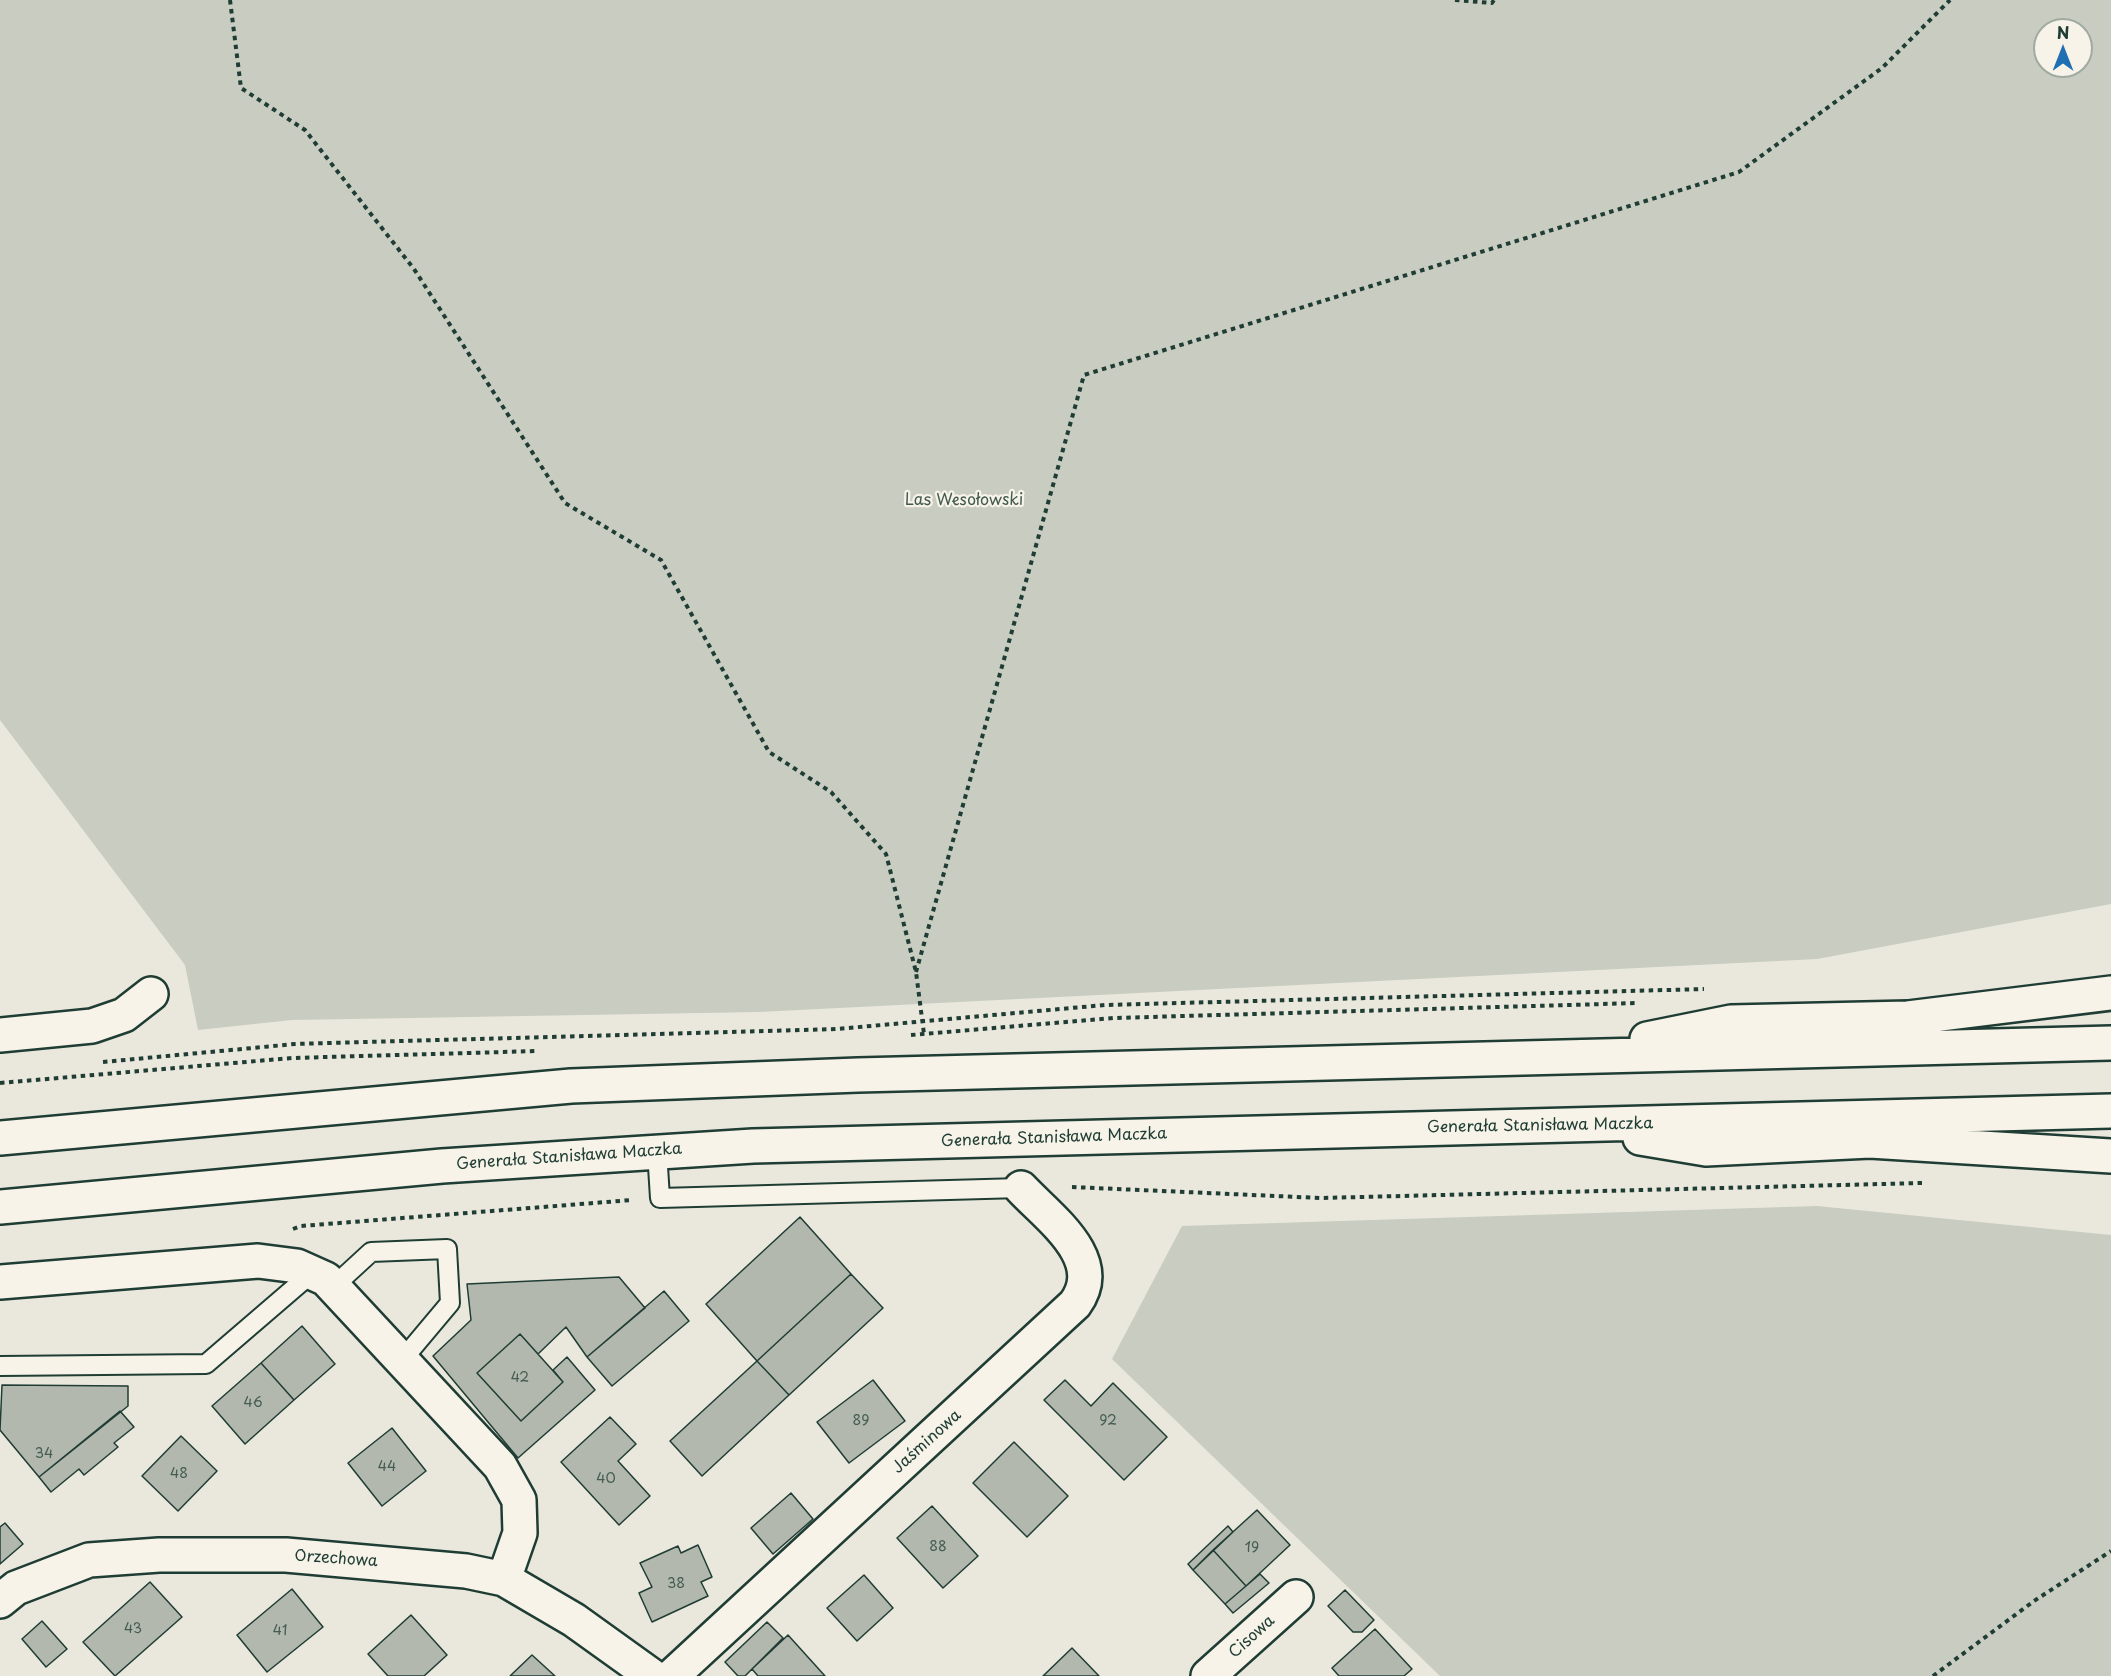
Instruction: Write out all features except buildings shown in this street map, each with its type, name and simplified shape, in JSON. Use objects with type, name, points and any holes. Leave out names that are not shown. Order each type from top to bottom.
[{"type":"main road","points":[[1566,1056],[1731,1022],[1908,1018],[2111,993]]},
{"type":"main road","points":[[0,1035],[92,1026],[124,1015],[151,994]]},
{"type":"main road","points":[[0,1138],[571,1086],[929,1073],[2111,1043]]},
{"type":"main road","name":"Generała Stanisława Maczka","points":[[0,1207],[441,1166],[657,1150],[1322,1130],[1567,1126],[2111,1111]]},
{"type":"main road","points":[[1567,1126],[1706,1149],[1869,1141],[2111,1156]]},
{"type":"main road","name":"Jaśminowa","points":[[672,1676],[1063,1318],[1079,1299],[1085,1277],[1085,1261],[1077,1248],[1021,1188]]},
{"type":"main road","points":[[0,1282],[258,1261],[279,1262],[324,1279],[403,1359],[500,1466],[519,1500],[519,1533],[504,1579]]},
{"type":"main road","name":"Orzechowa","points":[[0,1601],[16,1588],[89,1560],[159,1555],[275,1555],[466,1570],[504,1579],[574,1620],[652,1676]]},
{"type":"main road","name":"Cisowa","points":[[1208,1676],[1296,1598]]},
{"type":"lane","points":[[657,1150],[660,1198],[1021,1188]]},
{"type":"lane","points":[[0,1366],[206,1364],[324,1279],[371,1252],[447,1248],[450,1303],[403,1359]]},
{"type":"path","points":[[230,0],[241,88],[305,130],[320,148],[414,269],[565,504],[661,560],[769,752],[831,792],[886,854],[916,972],[929,1073]]},
{"type":"path","points":[[1455,0],[1492,3],[1494,0]]},
{"type":"path","points":[[916,972],[1084,375],[1739,172],[1882,68],[1950,0]]},
{"type":"path","points":[[96,1062],[295,1044],[825,1029],[922,1023],[1105,1005],[1716,989]]},
{"type":"path","points":[[903,1036],[1114,1018],[1649,1003]]},
{"type":"path","points":[[0,1083],[292,1058],[542,1050]]},
{"type":"path","points":[[1021,1188],[1054,1187],[1321,1198],[1928,1182]]},
{"type":"path","points":[[279,1262],[284,1242],[293,1229],[301,1226],[660,1198]]},
{"type":"path","points":[[1933,1676],[2034,1600],[2111,1551]]},
{"type":"green space","name":"Las Wesołowski","points":[[0,0],[2111,0],[2111,904],[1817,959],[759,1012],[292,1020],[198,1030],[185,965],[0,720]]},
{"type":"green space","points":[[1817,1206],[2111,1235],[2111,1676],[1440,1676],[1112,1359],[1182,1226]]}]
